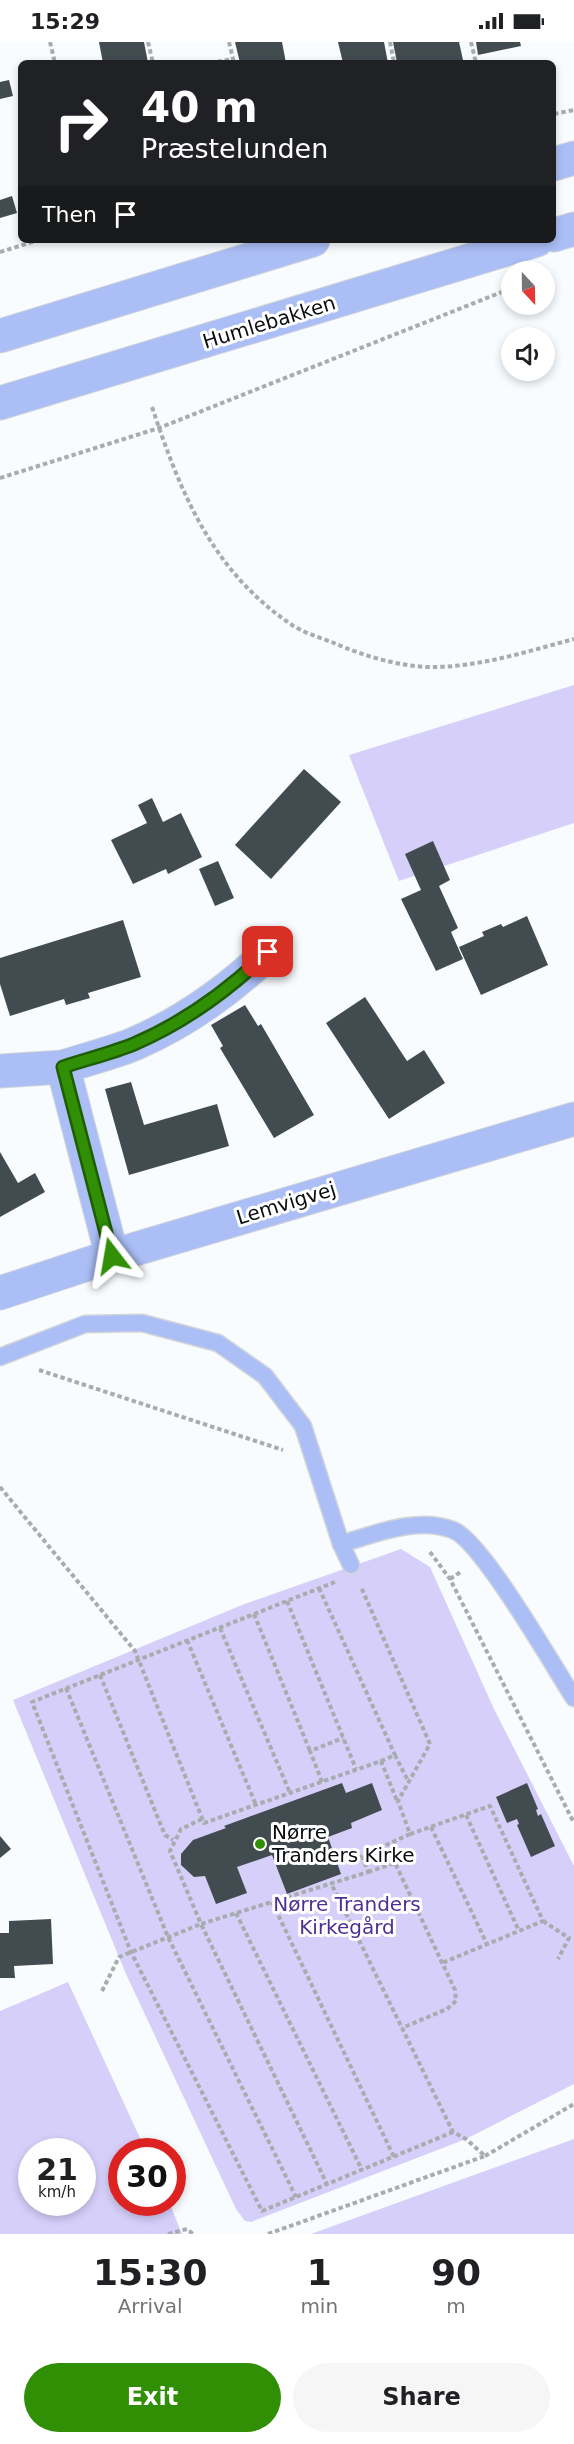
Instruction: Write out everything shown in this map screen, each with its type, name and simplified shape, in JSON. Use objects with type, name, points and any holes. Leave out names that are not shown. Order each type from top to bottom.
[{"type":"street","points":[[556,163],[574,158]]},
{"type":"street","points":[[556,234],[574,229]]},
{"type":"street","points":[[0,336],[303,243]]},
{"type":"street","name":"Humlebakken","points":[[0,403],[527,243]]},
{"type":"street","points":[[0,1071],[63,1067],[133,1044],[188,1017],[244,976],[268,952]]},
{"type":"street","points":[[63,1067],[112,1256]]},
{"type":"street","name":"Lemvigvej","points":[[0,1293],[112,1256],[574,1119]]},
{"type":"lane","points":[[5,1355],[85,1324],[142,1323],[218,1343],[265,1376],[303,1426],[341,1544],[353,1569]]},
{"type":"lane","points":[[341,1544],[393,1529],[427,1525],[455,1530],[477,1550],[574,1698]]},
{"type":"path","points":[[50,42],[54,60]]},
{"type":"path","points":[[148,42],[152,60]]},
{"type":"path","points":[[229,42],[233,60]]},
{"type":"path","points":[[390,42],[393,60]]},
{"type":"path","points":[[471,42],[475,60]]},
{"type":"path","points":[[556,114],[574,110]]},
{"type":"path","points":[[0,252],[29,243]]},
{"type":"path","points":[[0,478],[159,428],[501,292]]},
{"type":"path","points":[[152,407],[191,510],[221,560],[254,593],[293,626],[363,656],[434,667],[495,660],[574,639]]},
{"type":"path","points":[[5,1355],[29,1366],[280,1450]]},
{"type":"path","points":[[0,1487],[126,1637],[139,1660],[204,1823],[395,1755]]},
{"type":"path","points":[[393,1529],[435,1555],[450,1579],[574,1823]]},
{"type":"path","points":[[398,1801],[430,1744],[353,1569],[319,1588],[32,1702],[131,1952],[262,2211],[453,2132]]},
{"type":"path","points":[[319,1588],[408,1781]]},
{"type":"path","points":[[287,1600],[356,1769]]},
{"type":"path","points":[[254,1614],[322,1782]]},
{"type":"path","points":[[220,1628],[290,1793]]},
{"type":"path","points":[[187,1640],[256,1805]]},
{"type":"path","points":[[100,1675],[165,1835],[173,1840]]},
{"type":"path","points":[[66,1688],[168,1937],[296,2197]]},
{"type":"path","points":[[310,1751],[343,1738]]},
{"type":"path","points":[[381,1761],[410,1834]]},
{"type":"path","points":[[368,1872],[362,1856],[410,1834],[490,1806],[543,1921],[569,1938],[558,1959]]},
{"type":"path","points":[[466,1815],[519,1931]]},
{"type":"path","points":[[202,1819],[181,1829],[173,1840],[170,1851],[201,1924],[327,2184]]},
{"type":"path","points":[[431,1827],[487,1944]]},
{"type":"path","points":[[102,1991],[119,1957],[201,1924],[395,1863],[455,1990],[456,2001],[447,2009],[402,2028]]},
{"type":"path","points":[[331,1883],[453,2132],[466,2139],[485,2156]]},
{"type":"path","points":[[272,1902],[394,2157]]},
{"type":"path","points":[[236,1913],[362,2170]]},
{"type":"path","points":[[442,1963],[543,1921]]},
{"type":"path","points":[[268,2234],[485,2156],[574,2104]]},
{"type":"path","points":[[168,2234],[187,2229],[193,2234]]},
{"type":"green space","points":[[574,685],[574,823],[399,881],[349,755]]},
{"type":"green space","name":"Nørre Tranders Kirkegård","points":[[401,1549],[430,1567],[494,1709],[574,1866],[574,2084],[466,2139],[251,2222],[245,2221],[236,2209],[126,1974],[13,1700],[242,1605]]},
{"type":"green space","points":[[68,1982],[140,2138],[108,2138],[108,2216],[175,2216],[182,2234],[0,2234],[0,2011]]},
{"type":"green space","points":[[574,2139],[574,2234],[311,2234]]},
{"type":"building","points":[[99,42],[144,42],[147,60],[102,60]]},
{"type":"building","points":[[235,42],[282,42],[285,60],[239,60]]},
{"type":"building","points":[[338,42],[384,42],[387,60],[342,60]]},
{"type":"building","points":[[393,42],[459,42],[463,60],[396,60]]},
{"type":"building","points":[[476,42],[520,42],[521,46],[478,55]]},
{"type":"building","points":[[9,80],[13,96],[0,99],[0,82]]},
{"type":"building","points":[[12,196],[17,213],[0,218],[0,200]]},
{"type":"building","points":[[304,769],[341,802],[271,879],[235,845]]},
{"type":"building","points":[[152,798],[163,822],[181,813],[202,857],[168,874],[166,869],[133,884],[111,840],[147,823],[138,805]]},
{"type":"building","points":[[433,841],[450,880],[439,886],[458,928],[451,932],[463,959],[436,971],[401,899],[421,890],[405,854]]},
{"type":"building","points":[[218,861],[234,898],[215,906],[199,869]]},
{"type":"building","points":[[527,916],[548,965],[481,995],[459,947],[484,936],[482,932],[501,924],[503,927]]},
{"type":"building","points":[[123,920],[141,977],[88,993],[90,998],[66,1005],[64,999],[10,1016],[0,984],[0,958]]},
{"type":"building","points":[[365,997],[407,1061],[424,1050],[445,1083],[389,1119],[326,1023]]},
{"type":"building","points":[[245,1005],[258,1026],[261,1024],[314,1115],[274,1138],[220,1048],[223,1046],[211,1025]]},
{"type":"building","points":[[131,1082],[144,1125],[217,1104],[229,1146],[129,1175],[105,1089]]},
{"type":"building","points":[[0,1152],[18,1183],[35,1173],[45,1192],[0,1217]]},
{"type":"building","name":"Nørre Tranders Kirke","points":[[342,1783],[346,1793],[372,1783],[382,1810],[351,1823],[352,1828],[328,1837],[341,1874],[287,1894],[272,1855],[237,1867],[247,1893],[216,1904],[205,1876],[194,1877],[181,1865],[181,1854],[193,1840],[226,1828],[224,1826]]},
{"type":"building","points":[[527,1783],[538,1809],[536,1810],[538,1816],[541,1814],[555,1846],[531,1857],[517,1825],[519,1824],[517,1819],[507,1823],[496,1797]]},
{"type":"building","points":[[0,1836],[11,1849],[0,1858]]},
{"type":"building","points":[[51,1919],[53,1964],[14,1966],[15,1978],[0,1978],[0,1933],[9,1933],[9,1921]]},
{"type":"place","name":"Nørre Tranders Kirke","points":[[260,1844]]},
{"type":"route","points":[[112,1256],[63,1067],[133,1044],[188,1017],[244,976],[268,952]]}]
